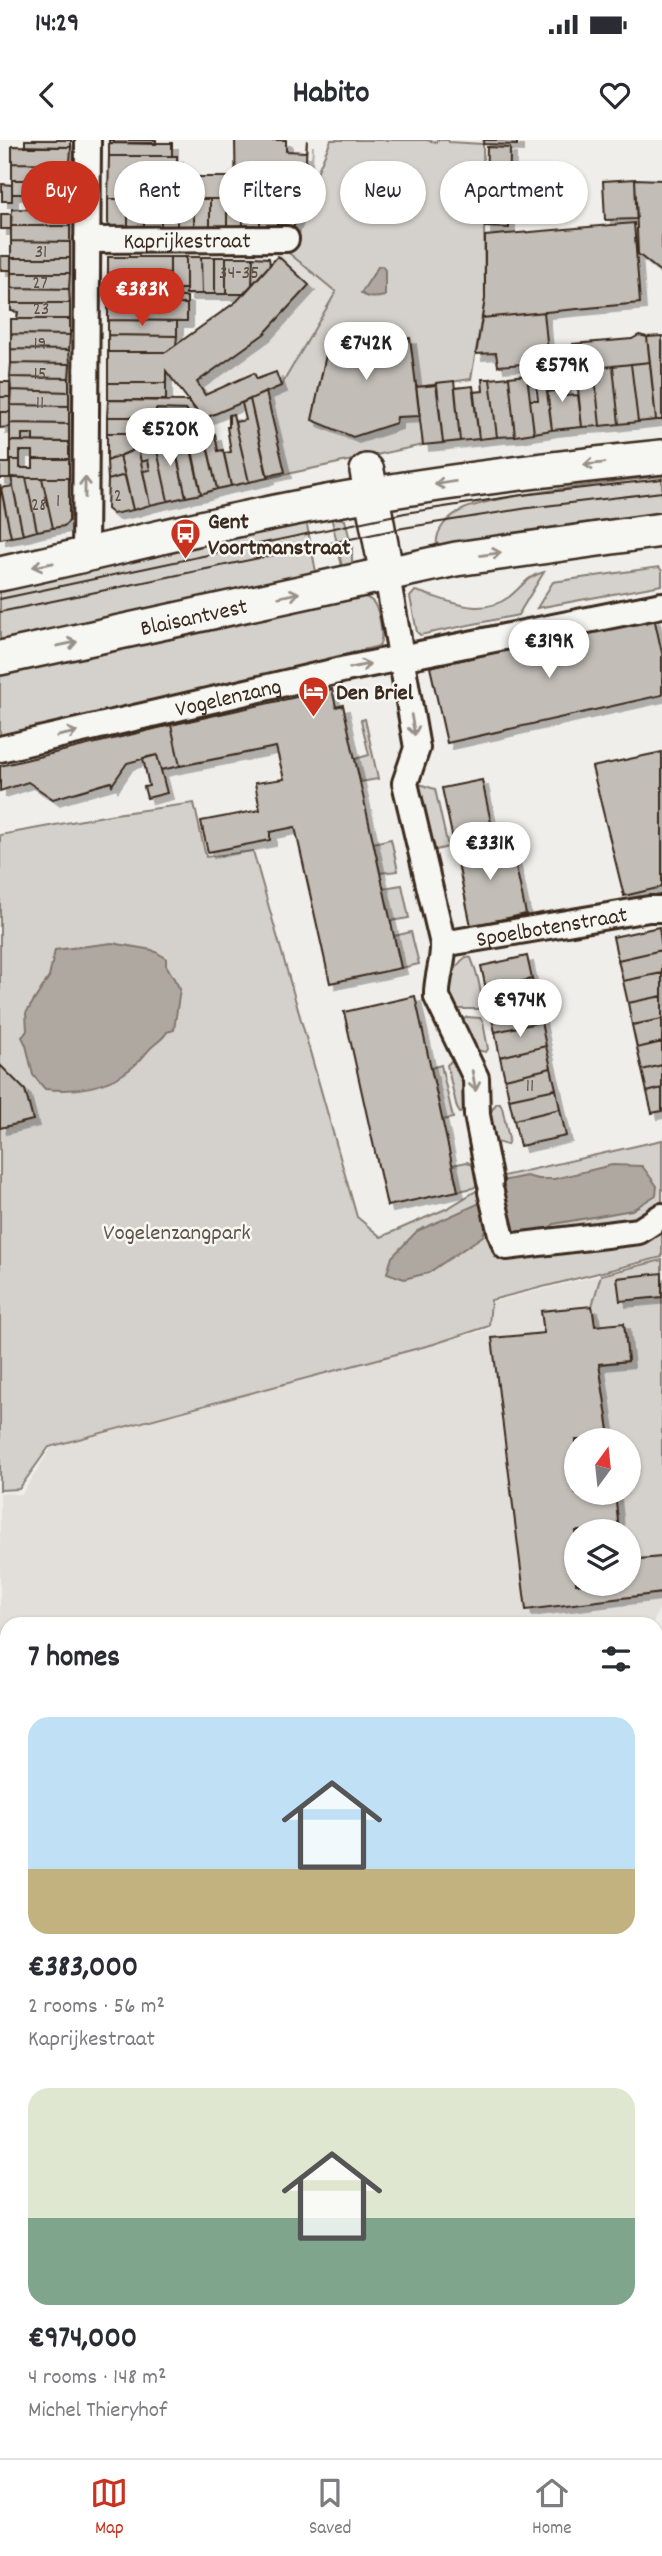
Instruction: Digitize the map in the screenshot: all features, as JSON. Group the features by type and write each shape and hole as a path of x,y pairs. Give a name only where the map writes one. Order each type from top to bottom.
{"main road":[{"path":"0,574 275,513 369,482 512,473 662,457"},
{"path":"369,482 387,575"},
{"name":"Blaisantvest","path":"0,658 456,559 662,530"}],"street":[{"path":"85,556 88,140"},
{"name":"Kaprijkestraat","path":"87,240 286,239"},
{"path":"387,575 417,748 405,783 443,944 436,986 437,997 475,1078 477,1115 490,1187 506,1247 639,1231 662,1216"},
{"name":"Vogelenzang","path":"0,749 402,657 662,605"},
{"name":"Spoelbotenstraat","path":"443,944 662,909"}],"shaded area":[{"path":"284,249 336,292 281,386 203,419 175,382 108,383 108,352 166,352 237,301"},
{"path":"382,266 385,270 385,296 372,298 361,293 378,267"},
{"path":"112,943 152,950 166,958 166,965 180,989 174,1030 167,1032 138,1062 115,1079 75,1089 45,1089 33,1075 22,1037 27,1031 26,1013 49,977 55,950"},
{"path":"612,1165 642,1166 657,1186 656,1195 632,1210 554,1224 541,1233 531,1235 515,1232 507,1208 486,1225 483,1236 428,1273 404,1279 387,1273 392,1257 417,1231 482,1202 507,1206 502,1181 526,1176 554,1179"},
{"path":"601,1275 592,1306 624,1323 628,1361 619,1428 564,1428 564,1505 616,1505 618,1519 564,1519 564,1596 641,1596 641,1559 662,1557 662,1602 656,1617 0,1617 0,1493 22,1494 51,1448 490,1329 492,1302"}],"green space":[{"path":"331,140 448,140 483,144 483,161 440,161 440,224 484,224 485,299 471,379 417,387 423,445 268,478 250,399 281,386 336,292 284,249 295,224 326,224 326,161 322,161"},
{"path":"662,476 662,520 438,551 437,537 447,520 472,506 528,494"},
{"path":"331,516 345,520 352,548 352,565 343,571"},
{"path":"306,520 317,577 0,645 0,589"},
{"path":"659,567 662,571 662,585 537,608 553,582"},
{"path":"544,572 518,615 420,635 417,632 410,597 415,591 462,605 486,606 509,597 529,579"},
{"path":"361,596 371,600 377,610 381,630 379,646 0,739 0,673"},
{"path":"365,719 378,779 360,782 355,759 369,755 361,720"},
{"path":"416,783 435,789 448,847 428,852"},
{"name":"Vogelenzangpark","path":"194,803 206,857 253,851 357,1217 381,1237 448,1208 499,1177 662,1140 662,1257 491,1300 489,1326 434,1344 49,1447 19,1489 0,1490 0,835"},
{"path":"391,839 398,871 380,873 373,843"},
{"path":"402,885 409,918 390,921 383,888"},
{"path":"411,932 419,964 401,968 394,936"},
{"path":"466,957 471,958 478,981 482,1004 478,1009 459,1009 450,1002 454,971"},
{"path":"467,1017 480,1018 483,1022 488,1049 486,1052 476,1049 469,1041 461,1021"},
{"path":"451,1061 457,1061 463,1067 466,1112 460,1113 457,1108 447,1065"},
{"path":"441,1065 453,1118 442,1120 431,1068"},
{"path":"497,1103 502,1107 509,1139 507,1145 493,1141 490,1131 490,1116"},
{"path":"467,1162 477,1166 480,1183 473,1188 458,1191 452,1165"},
{"path":"662,1260 662,1557 641,1559 641,1519 618,1519 616,1505 641,1505 641,1428 609,1428 599,1364 628,1361 624,1324 595,1326 592,1306 601,1275"}],"building":[{"path":"25,140 71,140 71,147 25,147"},
{"path":"109,140 156,140 156,144 109,143"},
{"path":"235,140 286,140 286,151 306,152 307,140 306,161 235,161"},
{"path":"484,140 517,140 517,145 483,144"},
{"path":"109,143 172,143 172,156 109,156"},
{"path":"12,146 71,147 70,161 12,163"},
{"path":"487,147 510,148 510,161 487,161"},
{"path":"109,156 177,156 177,161 114,161 114,199 108,199"},
{"path":"12,163 21,163 21,180 12,180"},
{"path":"205,177 219,177 219,199 205,199"},
{"path":"635,179 637,219 605,220 603,181"},
{"path":"635,179 662,180 662,273 638,254"},
{"path":"12,180 21,180 21,194 12,194"},
{"path":"2,184 12,185 12,201 2,201"},
{"path":"108,199 114,199 114,224 128,224 128,227 108,227"},
{"path":"205,199 210,199 210,227 194,228 194,224 205,224"},
{"path":"210,199 219,199 219,224 227,224 227,228 210,227"},
{"path":"12,209 21,209 21,224 70,224 70,226 11,226"},
{"path":"1,214 11,214 11,229 1,229"},
{"path":"634,223 640,303 482,318 485,299 485,236"},
{"path":"128,224 144,224 144,228 128,227"},
{"path":"144,224 161,224 161,228 144,228"},
{"path":"161,224 177,224 177,228 161,228"},
{"path":"177,224 194,224 194,228 177,228"},
{"path":"227,224 243,224 243,228 227,228"},
{"path":"243,224 260,224 260,228 243,228"},
{"path":"260,224 277,224 277,228 260,228"},
{"path":"277,224 295,224 293,228 277,228"},
{"path":"485,224 509,224 509,228 485,227"},
{"path":"11,226 70,226 70,242 11,241"},
{"path":"11,241 70,242 70,258 11,258"},
{"path":"1,256 11,256 11,270 1,270"},
{"path":"278,256 309,285 264,334 197,382 205,395 254,373 257,379 276,372 281,386 203,419 166,371 166,383 108,383 108,352 166,352 237,301"},
{"path":"108,257 170,257 170,274 108,273"},
{"path":"170,257 186,257 186,289 170,289"},
{"path":"186,257 201,257 202,294 186,294"},
{"path":"201,257 215,257 215,294 202,294"},
{"path":"215,257 226,257 226,294 215,294"},
{"path":"226,257 253,257 252,285 244,294 226,294"},
{"path":"253,257 269,258 270,265 252,285"},
{"path":"11,258 70,258 70,273 11,273"},
{"path":"11,273 70,273 69,289 11,288"},
{"path":"108,273 170,274 170,289 108,289"},
{"path":"11,288 69,289 70,303 11,303"},
{"path":"108,289 170,289 170,304 108,304"},
{"path":"170,289 179,289 179,297 187,297 187,304 170,304"},
{"path":"11,303 70,303 70,319 17,319 18,312 11,311"},
{"path":"108,304 187,304 187,321 108,320"},
{"path":"544,312 549,362 498,366 496,353 476,354 482,318"},
{"path":"11,319 70,319 70,335 11,334"},
{"path":"108,320 177,321 177,336 108,335"},
{"path":"359,327 373,333 375,328 400,339 410,338 420,416 397,417 396,423 353,437 312,420 330,336"},
{"path":"11,334 70,335 69,350 11,349"},
{"path":"108,335 177,336 176,345 166,352 108,352"},
{"path":"639,335 647,337 650,362 576,370 573,344 632,339"},
{"path":"662,336 662,420 656,420 647,337"},
{"path":"11,349 69,350 70,364 11,363"},
{"path":"650,362 656,420 638,422 631,364"},
{"path":"11,363 70,364 69,378 10,377"},
{"path":"631,364 638,422 619,424 613,366"},
{"path":"613,366 619,424 600,426 594,368"},
{"path":"594,368 600,426 582,427 576,370"},
{"path":"564,371 566,396 578,395 582,427 552,430 547,392 555,391 554,384 547,385 545,373"},
{"path":"545,373 552,430 534,433 530,400 538,400 536,383 528,384 527,375"},
{"path":"527,375 534,433 515,436 509,377"},
{"path":"10,377 69,378 69,392 11,390"},
{"path":"509,377 515,436 497,437 490,379"},
{"path":"482,379 490,379 497,437 479,439 473,392 483,391"},
{"path":"454,381 460,441 443,443 436,383"},
{"path":"0,382 10,382 10,397 0,397"},
{"path":"108,383 166,383 166,400 108,400"},
{"path":"437,385 443,443 423,445 416,387"},
{"path":"473,386 479,439 460,441 455,388"},
{"path":"11,390 69,392 69,406 10,405"},
{"path":"266,392 285,472 267,476 250,399"},
{"path":"0,397 10,397 10,412 0,412"},
{"path":"250,399 268,478 249,482 235,422 246,420 242,403"},
{"path":"108,400 188,401 203,419 196,423 193,417 188,417 187,410 156,409 156,417 107,417"},
{"path":"10,405 69,406 69,424 10,423"},
{"path":"0,412 10,412 10,427 0,428"},
{"path":"233,414 249,482 231,486 224,453 231,452 227,427 229,415"},
{"path":"107,417 173,417 172,425 182,424 183,428 160,439 160,433 107,433"},
{"path":"10,423 69,424 69,442 33,442 33,434 22,434 22,441 10,441"},
{"path":"186,427 201,494 186,497 174,445 183,442 181,429"},
{"path":"203,429 217,489 201,494 189,435"},
{"path":"107,433 160,433 160,439 107,461"},
{"path":"172,433 186,497 168,501 155,441"},
{"path":"215,434 218,451 223,450 231,486 217,489 205,436"},
{"path":"10,441 69,442 69,459 33,459 33,451 20,451 20,460 10,460"},
{"path":"155,441 168,501 150,505 143,471 150,470 148,460 141,462 138,448"},
{"path":"138,448 150,505 133,510 120,456"},
{"path":"120,456 125,475 108,480 107,461"},
{"path":"33,459 69,459 69,478 10,478 10,460 20,460 20,468 33,468"},
{"path":"0,463 10,463 10,478 0,478"},
{"path":"125,475 133,510 113,514 107,509 108,480"},
{"path":"11,477 26,478 37,531 23,535"},
{"path":"26,478 42,478 53,528 37,531"},
{"path":"42,478 69,478 69,521 64,526 53,528"},
{"path":"0,485 11,537 0,539"},
{"path":"13,486 23,535 11,537 1,488"},
{"path":"654,617 662,653 662,695 447,743 430,667"},
{"path":"332,689 336,707 343,705 401,968 330,983 295,827 270,832 270,840 208,852 203,831 201,821 260,810 255,783 284,779 276,747 180,766 171,725"},
{"path":"171,725 180,766 161,770 157,755 127,763 112,785 111,782 53,799 28,782 0,791 0,766"},
{"path":"662,752 662,887 624,896 592,767"},
{"path":"157,755 167,793 147,798 144,787 149,786 143,758"},
{"path":"482,780 495,841 455,849 442,788"},
{"path":"510,838 526,914 471,926 455,849"},
{"path":"659,927 662,950 618,960 613,937"},
{"path":"662,950 662,973 623,981 618,960"},
{"path":"527,956 532,979 486,989 481,966"},
{"path":"662,973 662,996 628,1003 623,981"},
{"path":"532,979 537,1001 490,1011 486,989"},
{"path":"415,996 458,1191 387,1206 344,1012"},
{"path":"662,996 662,1019 632,1025 628,1003"},
{"path":"537,1001 541,1022 495,1032 490,1011"},
{"path":"662,1019 662,1042 637,1048 632,1025"},
{"path":"541,1022 546,1046 500,1057 495,1032"},
{"path":"662,1042 662,1065 642,1070 637,1048"},
{"path":"546,1046 551,1068 505,1079 500,1057"},
{"path":"0,1065 25,1090 33,1120 0,1128"},
{"path":"662,1065 662,1088 647,1092 642,1070"},
{"path":"551,1068 556,1089 509,1099 505,1079"},
{"path":"662,1088 662,1111 652,1113 647,1092"},
{"path":"556,1089 560,1109 514,1120 509,1099"},
{"path":"560,1109 566,1136 520,1146 514,1120"},
{"path":"662,1273 662,1297 620,1301 617,1278"},
{"path":"592,1306 595,1326 624,1323 628,1361 599,1364 609,1428 564,1428 564,1505 616,1505 618,1519 564,1519 564,1596 638,1596 526,1610 492,1338 544,1333 541,1311"},
{"path":"662,1557 662,1593 641,1596 641,1559"}],"tram line":[{"path":"0,599 405,513 522,495 662,479"},
{"path":"0,612 403,528 528,508 662,492"}],"place":[{"name":"Gent Voortmanstraat","path":"185,560"},
{"name":"Den Briel","path":"313,718"}]}
